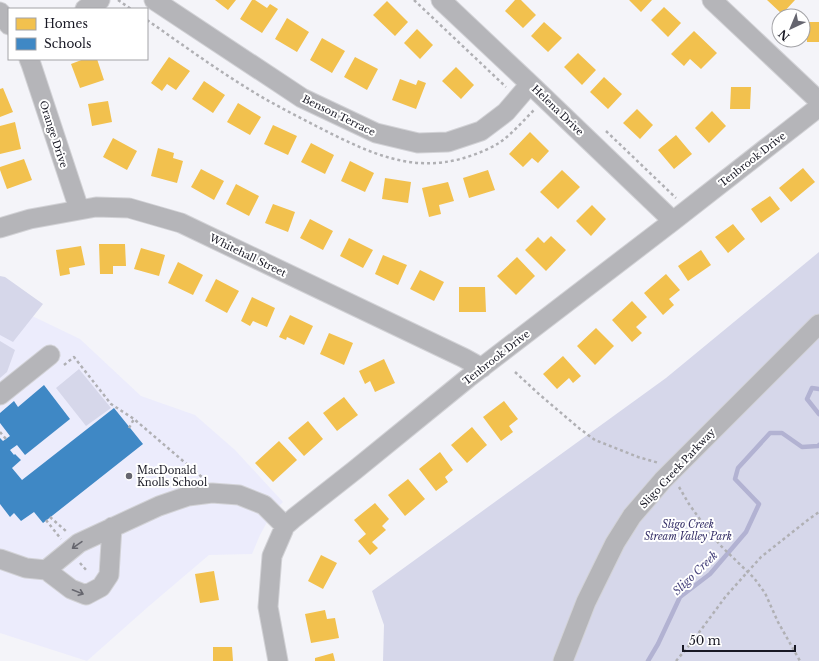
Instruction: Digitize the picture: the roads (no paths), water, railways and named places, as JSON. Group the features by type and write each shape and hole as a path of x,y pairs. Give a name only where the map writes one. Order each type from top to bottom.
{"street":[{"path":"87,8 100,0"},
{"name":"Benson Terrace","path":"154,0 302,98 376,133 418,143 448,142 481,131 506,112 509,92 525,79"},
{"name":"Helena Drive","path":"441,0 673,221"},
{"path":"712,0 819,101"},
{"path":"0,12 8,24"},
{"name":"Orange Drive","path":"30,60 79,210"},
{"name":"Tenbrook Drive","path":"278,661 268,606 269,582 272,556 286,526 468,378 819,107"},
{"name":"Whitehall Street","path":"0,228 30,219 96,207 129,208 181,223 482,368"},
{"name":"Sligo Creek Parkway","path":"564,661 586,602 615,543 632,516 663,480 819,324"},
{"path":"0,395 56,361"},
{"path":"46,570 79,543 159,506 188,496 212,493 239,495 264,505 286,526"},
{"path":"0,559 26,568 46,570 71,589 86,595 101,587 109,575 112,527"}],"waterway":[{"name":"Sligo Creek","path":"819,389 812,388 807,399 819,414"},
{"name":"Sligo Creek","path":"648,661 658,644 680,597 710,574 746,532 759,504 735,479 738,468 770,433 782,433 802,447 819,445"}],"place":[{"name":"MacDonald Knolls School","path":"129,476"}],"park label":[{"name":"Sligo Creek Stream Valley Park","path":"688,530"}]}
